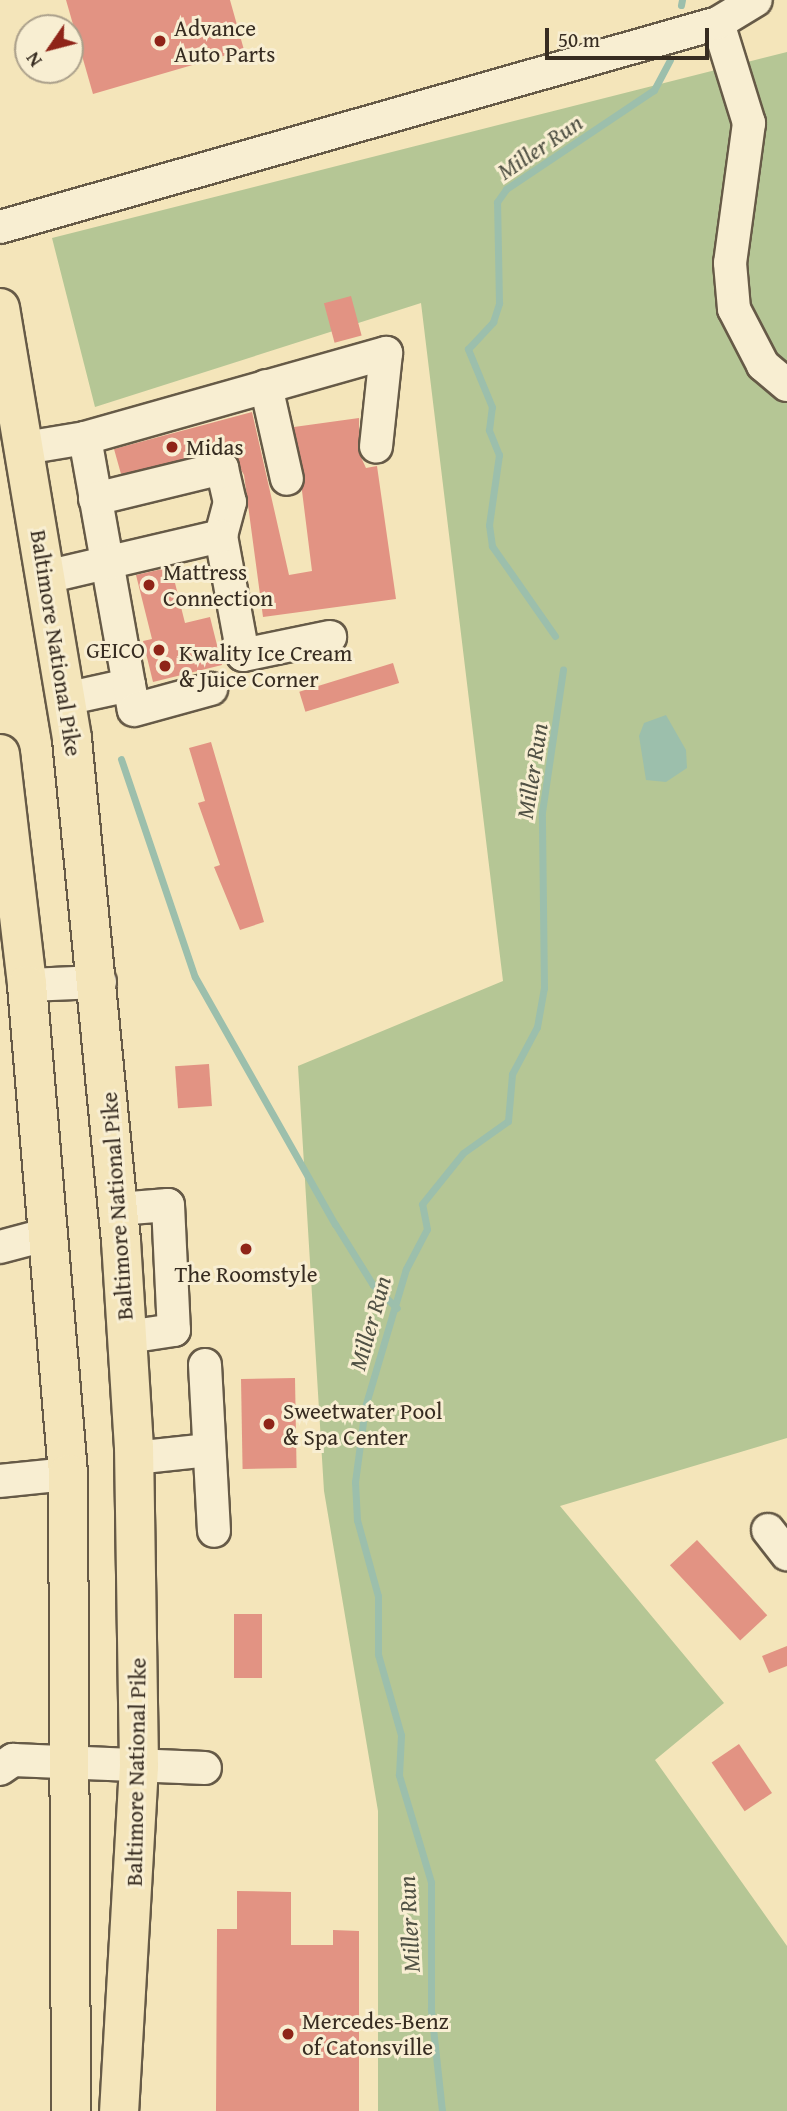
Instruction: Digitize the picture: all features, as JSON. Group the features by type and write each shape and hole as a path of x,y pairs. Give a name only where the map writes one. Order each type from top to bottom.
{"main road":[{"name":"Baltimore National Pike","path":"0,308 65,699 100,982 127,1338 134,1458 139,1766 119,2111"},
{"path":"0,754 27,985 68,1474 73,1763 71,2111"}],"street":[{"path":"0,228 718,23 756,0"},
{"path":"718,23 749,123 748,167 730,263 734,309 763,365 787,385"},
{"path":"25,448 85,438 386,353 376,446"},
{"path":"266,386 287,479"},
{"path":"85,438 134,710 211,689"},
{"path":"95,499 222,468 230,502 221,536 243,654 330,637"},
{"path":"46,577 221,536"},
{"path":"65,699 129,685"},
{"path":"27,985 100,982"},
{"path":"0,1247 49,1234"},
{"path":"205,1365 214,1531"},
{"path":"134,1458 209,1450"},
{"path":"0,1481 68,1474"},
{"path":"768,1530 787,1554"},
{"path":"0,1769 13,1760 205,1768"}],"shaded area":[{"path":"787,52 787,1438 560,1506 724,1703 655,1760 787,1946 787,2111 378,2111 378,1811 324,1491 298,1066 503,981 421,303 95,407 52,238"},
{"path":"666,715 686,750 687,768 666,782 646,780 639,736 644,723"}],"building":[{"name":"Advance Auto Parts","path":"66,0 230,0 244,50 93,94 84,63 84,14 70,14"},
{"path":"351,296 362,336 335,343 324,303"},
{"path":"252,412 289,575 312,571 294,427 359,418 359,453 366,468 377,466 396,599 263,617 244,475 230,450 121,474 114,449"},
{"path":"171,567 185,623 210,617 222,665 153,682 143,641 152,639 136,575"},
{"path":"393,663 399,683 305,712 299,692"},
{"path":"211,742 264,922 240,930 214,867 220,865 198,803 205,801 189,748"},
{"path":"209,1064 212,1106 178,1108 175,1066"},
{"name":"Sweetwater Pool & Spa Center","path":"295,1378 297,1468 243,1469 241,1379"},
{"path":"697,1540 767,1615 740,1641 670,1565"},
{"path":"234,1614 262,1614 262,1678 234,1678"},
{"path":"787,1646 787,1666 769,1673 762,1656"},
{"path":"739,1744 772,1793 745,1811 712,1762"},
{"name":"Mercedes-Benz of Catonsville","path":"237,1891 291,1892 291,1945 333,1945 333,1930 359,1931 359,2111 216,2111 217,1929 237,1929"}],"waterway":[{"name":"Miller Run","path":"681,5 682,0"},
{"name":"Miller Run","path":"555,636 492,546 489,525 499,455 489,430 492,407 468,349 493,322 499,303 497,202 506,189 654,90 670,60"},
{"name":"Miller Run","path":"442,2111 431,2009 431,1882 399,1775 401,1735 378,1654 378,1596 357,1520 355,1482 365,1407 406,1269 427,1229 422,1204 463,1153 508,1121 512,1074 537,1027 544,988 542,812 563,670"},
{"path":"121,759 195,977 335,1224 373,1285 397,1308"}],"place":[{"name":"Advance Auto Parts","path":"160,41"},
{"name":"Midas","path":"172,447"},
{"name":"Mattress Connection","path":"149,585"},
{"name":"GEICO","path":"159,650"},
{"name":"Kwality Ice Cream & Juice Corner","path":"165,666"},
{"name":"The Roomstyle","path":"246,1249"},
{"name":"Sweetwater Pool & Spa Center","path":"269,1424"},
{"name":"Mercedes-Benz of Catonsville","path":"288,2034"}]}
